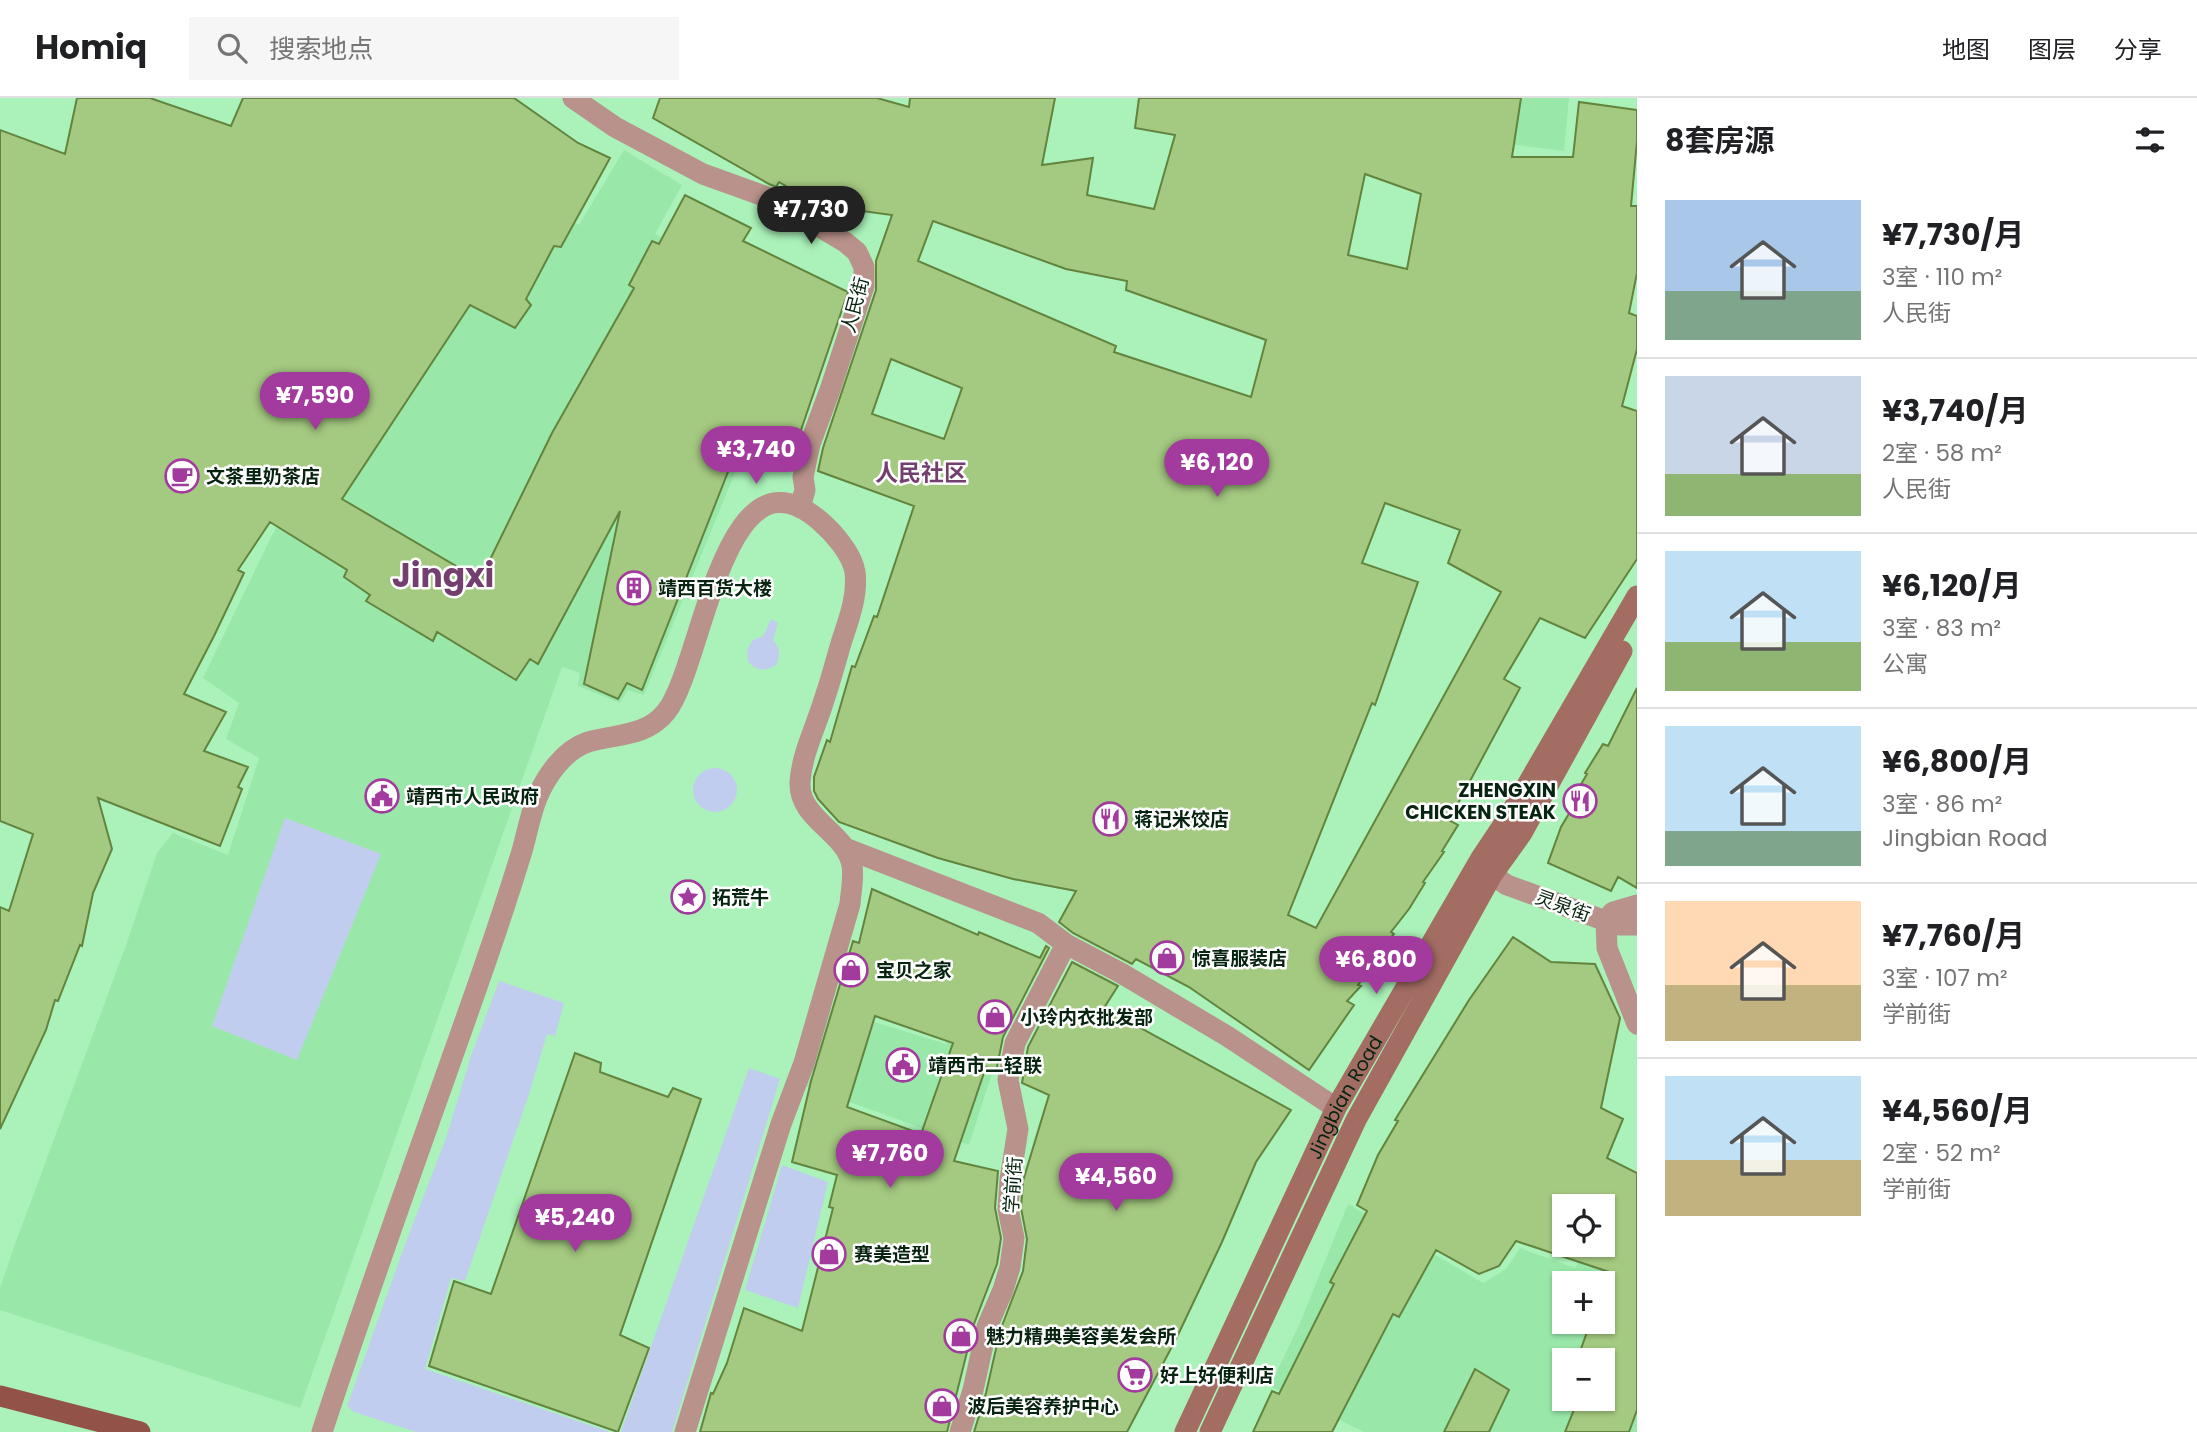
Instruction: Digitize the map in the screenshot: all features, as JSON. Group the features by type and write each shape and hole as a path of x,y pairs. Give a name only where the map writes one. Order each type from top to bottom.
{"main road":[{"name":"Jingbian Road","path":"1185,1432 1336,1108 1637,596"},
{"name":"Jingbian Road","path":"1210,1432 1356,1120 1492,875 1522,833 1637,623"},
{"path":"0,1396 140,1432"}],"street":[{"name":"人民街","path":"573,98 615,127 703,173 767,197 845,242 857,252 864,267 864,286 810,444 803,477 805,490 800,508"},
{"path":"322,1432 431,1112 466,1018 537,799 549,775 561,760 583,744 635,733 662,717 677,698 713,587 730,545 741,527 755,512 770,502 787,502 820,522 847,553 855,570 855,595 809,742 800,784 802,798 845,848 852,862 853,881 847,915 804,1063 781,1124 685,1432"},
{"path":"845,848 1038,923 1066,944 1121,973 1227,1036 1336,1108"},
{"name":"灵泉街","path":"1492,875 1507,885 1606,921 1619,925 1637,925"},
{"path":"1637,905 1613,912 1606,921 1607,948 1637,1024"},
{"name":"学前街","path":"960,1432 973,1390 987,1327 1010,1267 1014,1238 1008,1209 1018,1129 1008,1080 1015,1043 1066,944"}],"shaded area":[{"path":"1473,98 1569,98 1564,151 1467,139"},
{"name":"靖西市人民政府","path":"624,150 682,185 655,234 727,276 647,411 743,453 644,695 628,690 620,703 578,686 580,673 562,667 300,1408 0,1310 0,1288 15,1244 124,951 157,853 173,833 228,855 259,758 226,739 239,703 203,678 273,533 507,186 579,225"},
{"path":"771,619 778,623 773,640 779,658 776,665 761,669 748,661 747,650 753,640 763,636"},
{"path":"715,768 730,775 737,790 730,805 715,812 700,805 693,790 700,775"},
{"path":"285,818 381,854 297,1060 212,1026"},
{"path":"499,981 564,1003 555,1036 547,1034 465,1281 451,1278 425,1369 610,1432 416,1432 354,1412 347,1406 446,1138 471,1056"},
{"name":"靖西市二轻联","path":"829,1008 946,1044 954,1022 1003,1039 969,1145 805,1086"},
{"path":"749,1068 780,1079 672,1432 621,1432"},
{"path":"782,1165 828,1182 798,1308 745,1290"},
{"path":"1348,1204 1483,1283 1506,1269 1520,1248 1575,1268 1581,1257 1615,1257 1615,1252 1637,1258 1637,1432 1364,1432 1270,1386 1300,1323"}],"building":[{"path":"77,98 150,98 231,126 243,98 514,98 578,143 610,158 561,247 554,246 526,299 531,305 515,328 470,305 342,499 480,580 552,433 634,288 629,285 652,241 659,244 685,195 751,228 743,241 848,292 798,439 793,462 776,456 774,459 739,444 642,690 627,683 618,699 584,684 620,511 538,664 530,659 516,680 437,632 433,641 366,601 370,595 344,577 347,570 270,522 238,570 244,573 184,694 226,712 204,751 248,767 238,787 242,789 220,846 98,798 112,849 93,893 82,946 80,945 58,1001 55,1000 46,1030 0,1129 0,907 9,911 33,834 0,821 0,130 65,154"},
{"path":"660,98 877,98 909,107 910,98 1055,98 1042,165 1093,158 1087,195 1154,209 1175,135 1135,128 1139,98 1521,98 1512,157 1573,157 1579,102 1637,110 1631,206 1637,206 1637,273 1629,313 1637,316 1637,349 1622,406 1637,411 1637,559 1585,638 1540,618 1504,679 1520,688 1449,820 1458,825 1409,909 1391,932 1394,934 1384,946 1387,948 1358,985 1361,986 1347,1001 1354,1005 1309,1070 1189,987 1136,959 1132,964 1073,933 1059,922 1076,891 1013,879 938,858 839,822 818,799 814,791 814,777 827,740 830,742 852,666 855,667 874,616 877,617 914,506 818,471 823,448 876,290 876,261 892,215 818,205 779,182 776,187 769,184 653,118","holes":["1365,174 1421,194 1407,269 1348,255","933,221 1066,269 1127,281 1126,290 1266,340 1251,397 1114,352 1116,346 918,261","891,359 962,388 944,439 872,414","1385,503 1460,530 1448,563 1501,592 1316,928 1288,915 1372,703 1375,705 1418,582 1362,563"]},
{"path":"1637,688 1637,888 1618,877 1611,891 1548,863 1561,827 1573,807 1569,805 1587,774 1585,773 1603,744 1608,746"},
{"path":"872,889 978,935 979,932 1040,958 1046,946 1049,948 1003,1037 996,1072 986,1067 954,1161 998,1171 995,1208 1001,1238 997,1264 974,1324 947,1432 700,1432 711,1393 713,1394 727,1363 744,1308 802,1331 833,1208 829,1207 837,1175 792,1162 811,1081 853,941 859,943","holes":["875,1016 953,1043 921,1134 847,1107"]},
{"path":"1513,937 1551,962 1595,964 1620,1018 1601,1108 1623,1119 1607,1158 1637,1173 1637,1410 1629,1432 1565,1432 1573,1411 1615,1411 1615,1348 1581,1348 1586,1334 1615,1334 1615,1271 1606,1271 1564,1257 1615,1257 1615,1194 1552,1194 1552,1253 1516,1241 1499,1266 1479,1274 1436,1250 1399,1317 1393,1314 1332,1432 1253,1432 1272,1391 1279,1394 1334,1284 1330,1282 1367,1211 1357,1205 1378,1155 1398,1121 1395,1120 1469,1000"},
{"path":"1072,962 1118,986 1104,1008 1291,1110 1256,1162 1177,1337 1127,1432 974,1432 1000,1331 1023,1271 1027,1239 1021,1208 1023,1181 1049,1095 1022,1083 1028,1047"},
{"path":"575,1053 601,1063 600,1072 668,1097 673,1088 701,1099 620,1335 649,1348 618,1432 429,1366 454,1281 491,1294"},
{"path":"1475,1369 1509,1390 1489,1432 1444,1432"}],"place":[{"name":"文茶里奶茶店","path":"182,476"},
{"name":"靖西百货大楼","path":"634,588"},
{"name":"靖西市人民政府","path":"382,796"},
{"name":"ZHENGXIN CHICKEN STEAK","path":"1580,801"},
{"name":"蒋记米饺店","path":"1110,819"},
{"name":"拓荒牛","path":"688,897"},
{"name":"惊喜服装店","path":"1167,958"},
{"name":"宝贝之家","path":"851,970"},
{"name":"小玲内衣批发部","path":"995,1017"},
{"name":"靖西市二轻联","path":"903,1065"},
{"name":"赛美造型","path":"829,1254"},
{"name":"魅力精典美容美发会所","path":"961,1336"},
{"name":"好上好便利店","path":"1135,1375"},
{"name":"波后美容养护中心","path":"942,1406"}],"district":[{"name":"人民社区","path":"921,473"},
{"name":"Jingxi","path":"443,575"}]}
